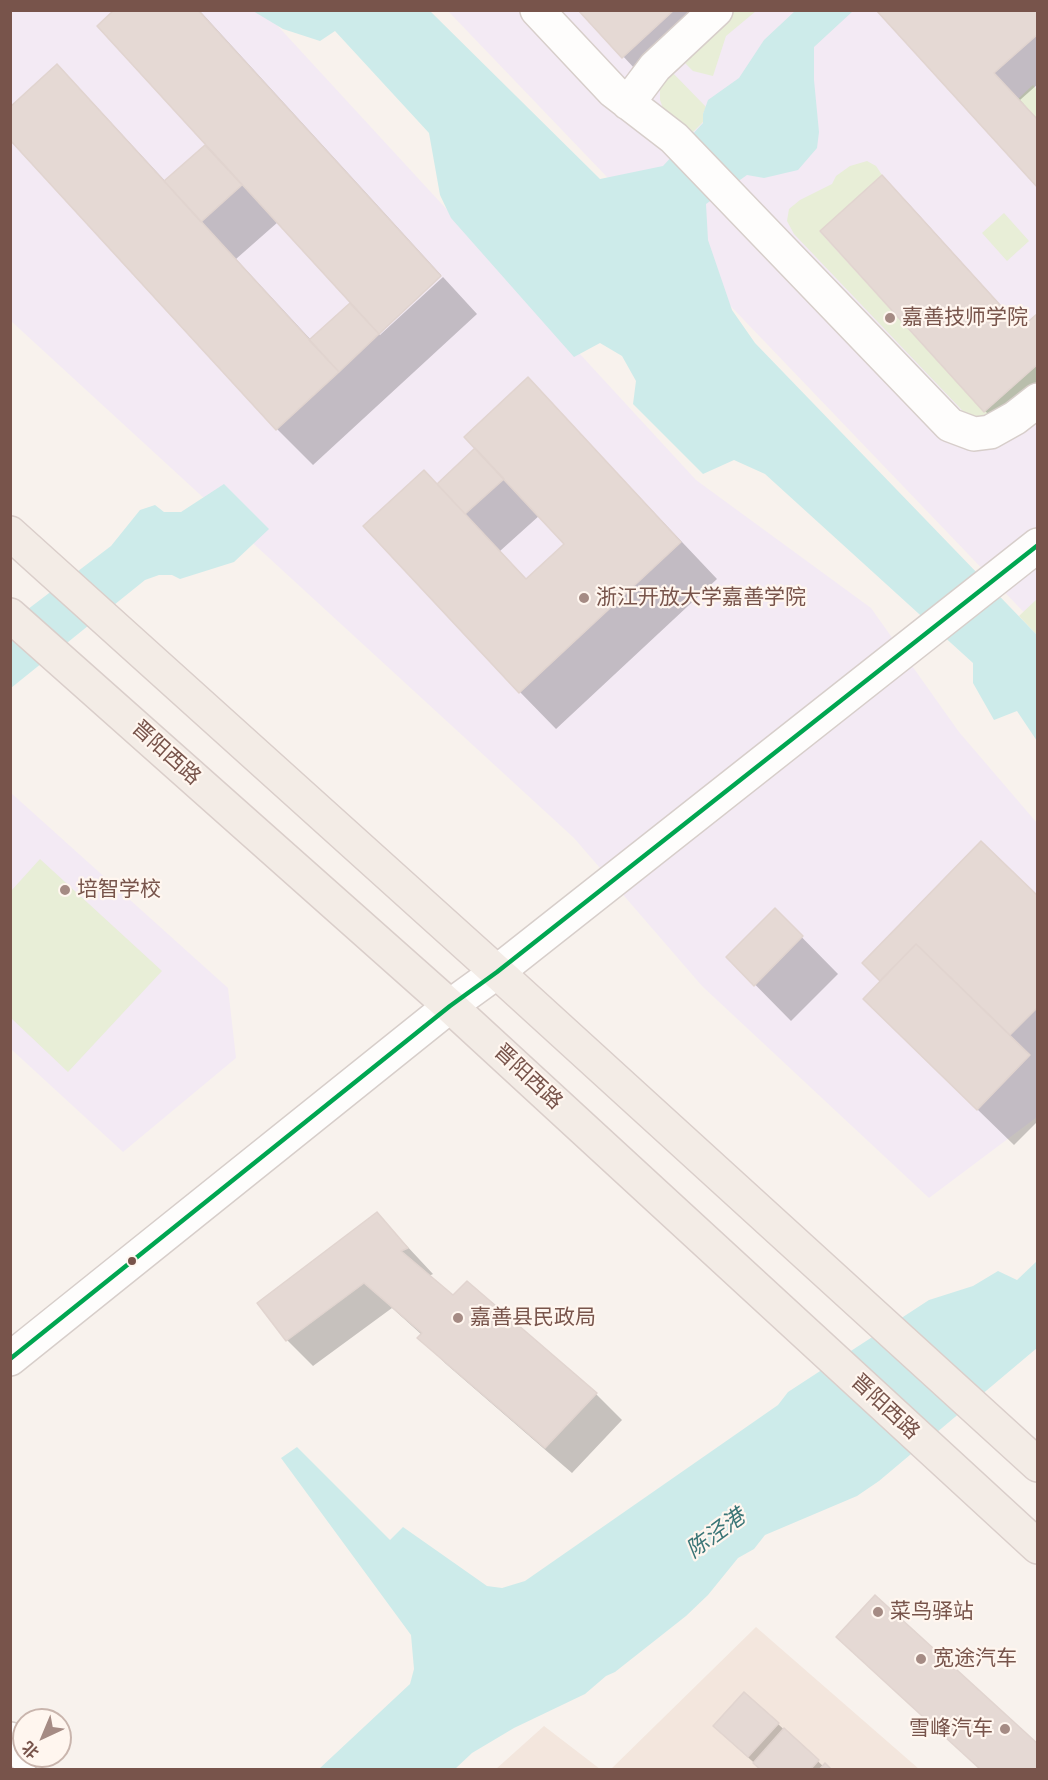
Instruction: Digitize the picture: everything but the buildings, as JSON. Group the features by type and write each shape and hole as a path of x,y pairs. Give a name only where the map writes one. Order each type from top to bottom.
{"main road":[{"path":"10,533 497,972 1038,1465"},
{"name":"晋阳西路","path":"10,615 450,1006 1038,1547"}],"street":[{"path":"537,10 613,92 674,138 950,425 974,434 990,432 1015,418 1038,400"},
{"path":"628,104 655,67 716,10"},
{"path":"10,1359 450,1006 497,972 1038,545"}],"shaded area":[{"name":"浙江开放大学嘉善学院","path":"10,11 264,11 696,480 871,608 959,732 1037,823 1037,1117 929,1198 702,986 574,838 11,321"},
{"name":"嘉善技师学院","path":"448,11 1037,11 1037,626"},
{"name":"培智学校","path":"10,792 228,988 236,1058 123,1152 11,1049"},
{"path":"756,1627 919,1769 610,1770"},
{"path":"544,1726 600,1769 496,1769"}],"green space":[{"path":"732,11 756,11 726,36 713,76 693,71 679,57"},
{"path":"669,69 706,107 703,122 689,136 664,111 660,100 660,87"},
{"path":"1033,85 1037,90 1037,120 1018,99"},
{"path":"867,161 876,166 882,175 820,232 984,412 1037,364 1037,383 979,428 794,234 787,221 789,209 800,200 832,184 836,176 850,166"},
{"path":"1004,213 1029,241 1007,261 982,233"},
{"path":"1037,599 1037,635 1019,616"},
{"path":"40,859 162,971 68,1072 11,1018 11,891"}],"water":[{"path":"253,11 430,11 600,179 663,166 703,123 703,114 708,100 739,78 764,40 795,11 853,11 814,47 814,80 819,132 817,148 798,170 764,178 747,175 706,204 708,240 732,310 755,343 1037,635 1037,741 1017,711 994,720 973,683 973,663 765,474 734,460 703,474 633,404 636,381 622,356 600,343 574,357 451,218 440,195 429,133 335,31 320,41 283,29"},
{"path":"224,484 269,529 234,562 180,579 172,575 159,575 145,580 11,688 11,622 111,546 140,510 155,505 164,512 181,512"},
{"name":"陈泾港","path":"1037,1261 1037,1348 879,1481 857,1496 765,1535 754,1549 738,1558 708,1595 686,1616 585,1694 514,1728 472,1753 455,1769 319,1769 410,1684 414,1669 411,1635 281,1458 297,1447 390,1540 403,1527 487,1586 502,1588 525,1581 778,1405 788,1392 929,1300 973,1286 998,1271 1017,1280"}],"transit line":[{"path":"10,1359 450,1006 497,972 1038,545"}],"place":[{"name":"嘉善技师学院","path":"890,318"},
{"name":"浙江开放大学嘉善学院","path":"584,598"},
{"name":"培智学校","path":"65,890"},
{"name":"嘉善县民政局","path":"458,1318"},
{"name":"菜鸟驿站","path":"878,1612"},
{"name":"宽途汽车","path":"921,1659"},
{"name":"雪峰汽车","path":"1005,1729"}]}
